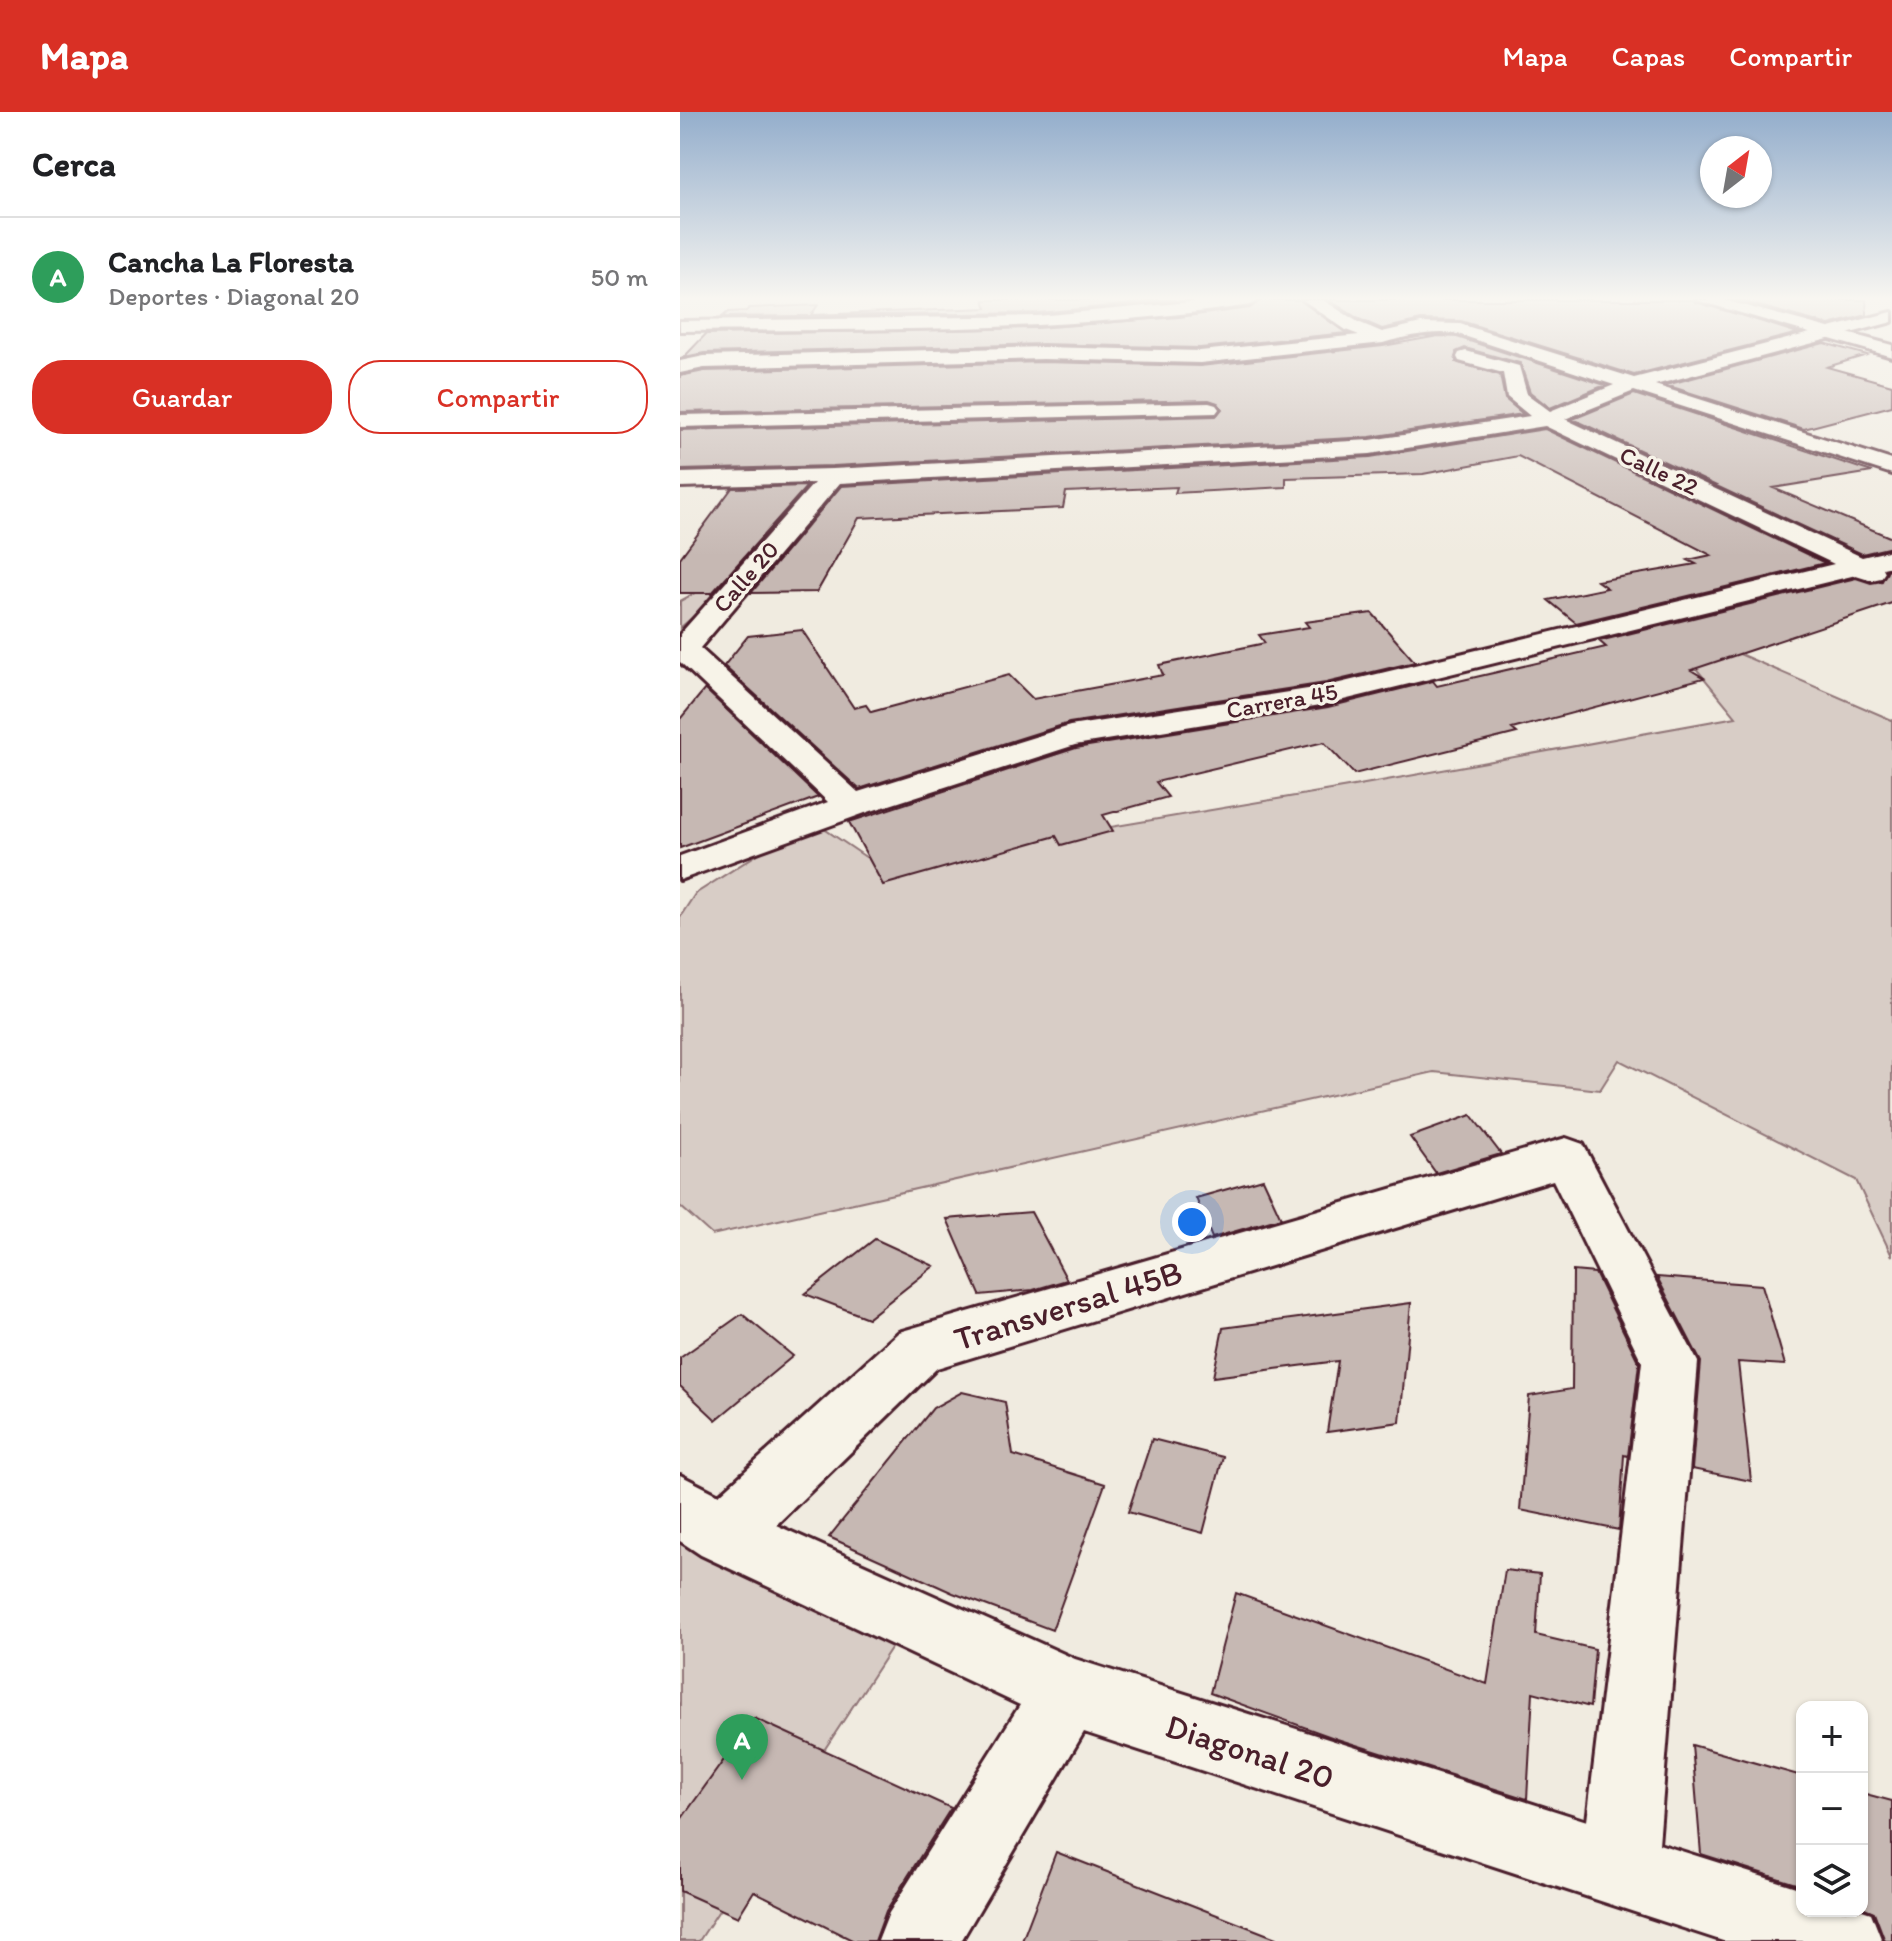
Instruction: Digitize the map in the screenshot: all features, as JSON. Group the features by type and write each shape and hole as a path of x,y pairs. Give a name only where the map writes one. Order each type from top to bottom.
{"street":[{"path":"1205,385 1211,457"},
{"name":"Calle 22","path":"1515,385 1517,397 1548,419 1892,581"},
{"path":"680,480 833,476 1370,447 1548,419 1630,385"},
{"path":"1632,385 1892,467"},
{"path":"680,421 1209,409"},
{"path":"693,444 743,420"},
{"name":"Calle 20","path":"833,476 683,649 852,805"},
{"name":"Carrera 45","path":"680,869 852,805 1070,736 1327,695 1892,558"},
{"name":"Transversal 45B","path":"702,1519 919,1349 1566,1157 1670,1362 1619,1869"},
{"name":"Diagonal 20","path":"702,1519 1068,1692 1843,1941"},
{"path":"917,1941 1068,1692"}],"shaded area":[{"path":"764,555 680,628 680,601"},
{"path":"1654,617 1892,720 1892,1256 1856,1180 1619,1060 1600,1090 1434,1072 712,1235 680,1206 680,917 695,894 811,820 879,866 1348,787 1736,717"},
{"path":"680,1490 910,1619 699,1941 680,1941"}],"building":[{"path":"680,385 1502,385 1505,399 1523,414 1370,437 833,466 680,470 680,430 1216,416 1222,409 1218,403 1209,400 680,412"},
{"path":"1528,385 1604,385 1550,408 1530,392"},
{"path":"1667,385 1892,385 1892,406 1804,429"},
{"path":"1634,394 1872,472 1773,488 1892,538 1892,547 1862,554 1573,419"},
{"path":"1545,429 1825,563 1576,623 1548,600 1607,588 1597,581 1696,564 1688,560 1711,555 1518,456 1423,474 1286,478 1286,487 1175,493 1177,487 1066,492 1063,508 859,518 817,592 751,593 841,486 1370,457"},
{"path":"807,486 712,593 680,593 680,558 732,488"},
{"path":"1892,569 1892,603 1691,670 1704,678 1512,729 1517,733 1354,774 1324,742 1156,782 1168,797 1103,815 1113,831 1061,845 1056,836 883,885 849,822 1076,748 1328,707 1433,681 1437,686 1606,647 1599,641 1856,578 1871,583 1882,581 1887,570"},
{"path":"1372,613 1415,662 1326,683 1069,723 859,789 724,666 748,636 802,630 854,708 866,705 871,712 1009,675 1033,699 1163,675 1159,665 1265,643 1259,635 1309,627 1305,622"},
{"path":"705,689 818,797 680,848 680,719"},
{"path":"1471,1115 1501,1154 1436,1173 1410,1137"},
{"path":"1263,1179 1281,1218 1212,1238 1196,1198"},
{"path":"1031,1212 1067,1280 1033,1290 980,1295 947,1219"},
{"path":"875,1239 934,1266 868,1318 805,1294"},
{"path":"1573,1271 1595,1273 1639,1363 1628,1456 1624,1455 1619,1530 1520,1510 1529,1396 1572,1389"},
{"path":"1657,1277 1762,1285 1785,1365 1738,1362 1751,1481 1692,1469 1701,1362"},
{"path":"1411,1303 1400,1422 1327,1432 1338,1361 1213,1377 1223,1328"},
{"path":"742,1314 793,1356 716,1420 680,1386 680,1358"},
{"path":"962,1392 1005,1402 1013,1455 1105,1484 1052,1630 953,1593 829,1537 933,1408"},
{"path":"1152,1439 1223,1457 1203,1533 1128,1512"},
{"path":"1505,1570 1540,1574 1536,1635 1595,1649 1590,1707 1533,1692 1527,1799 1337,1739 1210,1693 1236,1593 1487,1684"},
{"path":"754,1718 951,1808 886,1911 875,1941 854,1941 754,1891 738,1917 680,1891 680,1821"},
{"path":"1692,1745 1796,1774 1796,1884 1701,1854"},
{"path":"1868,1795 1892,1801 1892,1941 1885,1941 1874,1912 1868,1910"},
{"path":"1056,1852 1276,1938 1276,1941 1022,1941"}],"place":[{"name":"Cancha La Floresta","path":"742,1780"}]}
